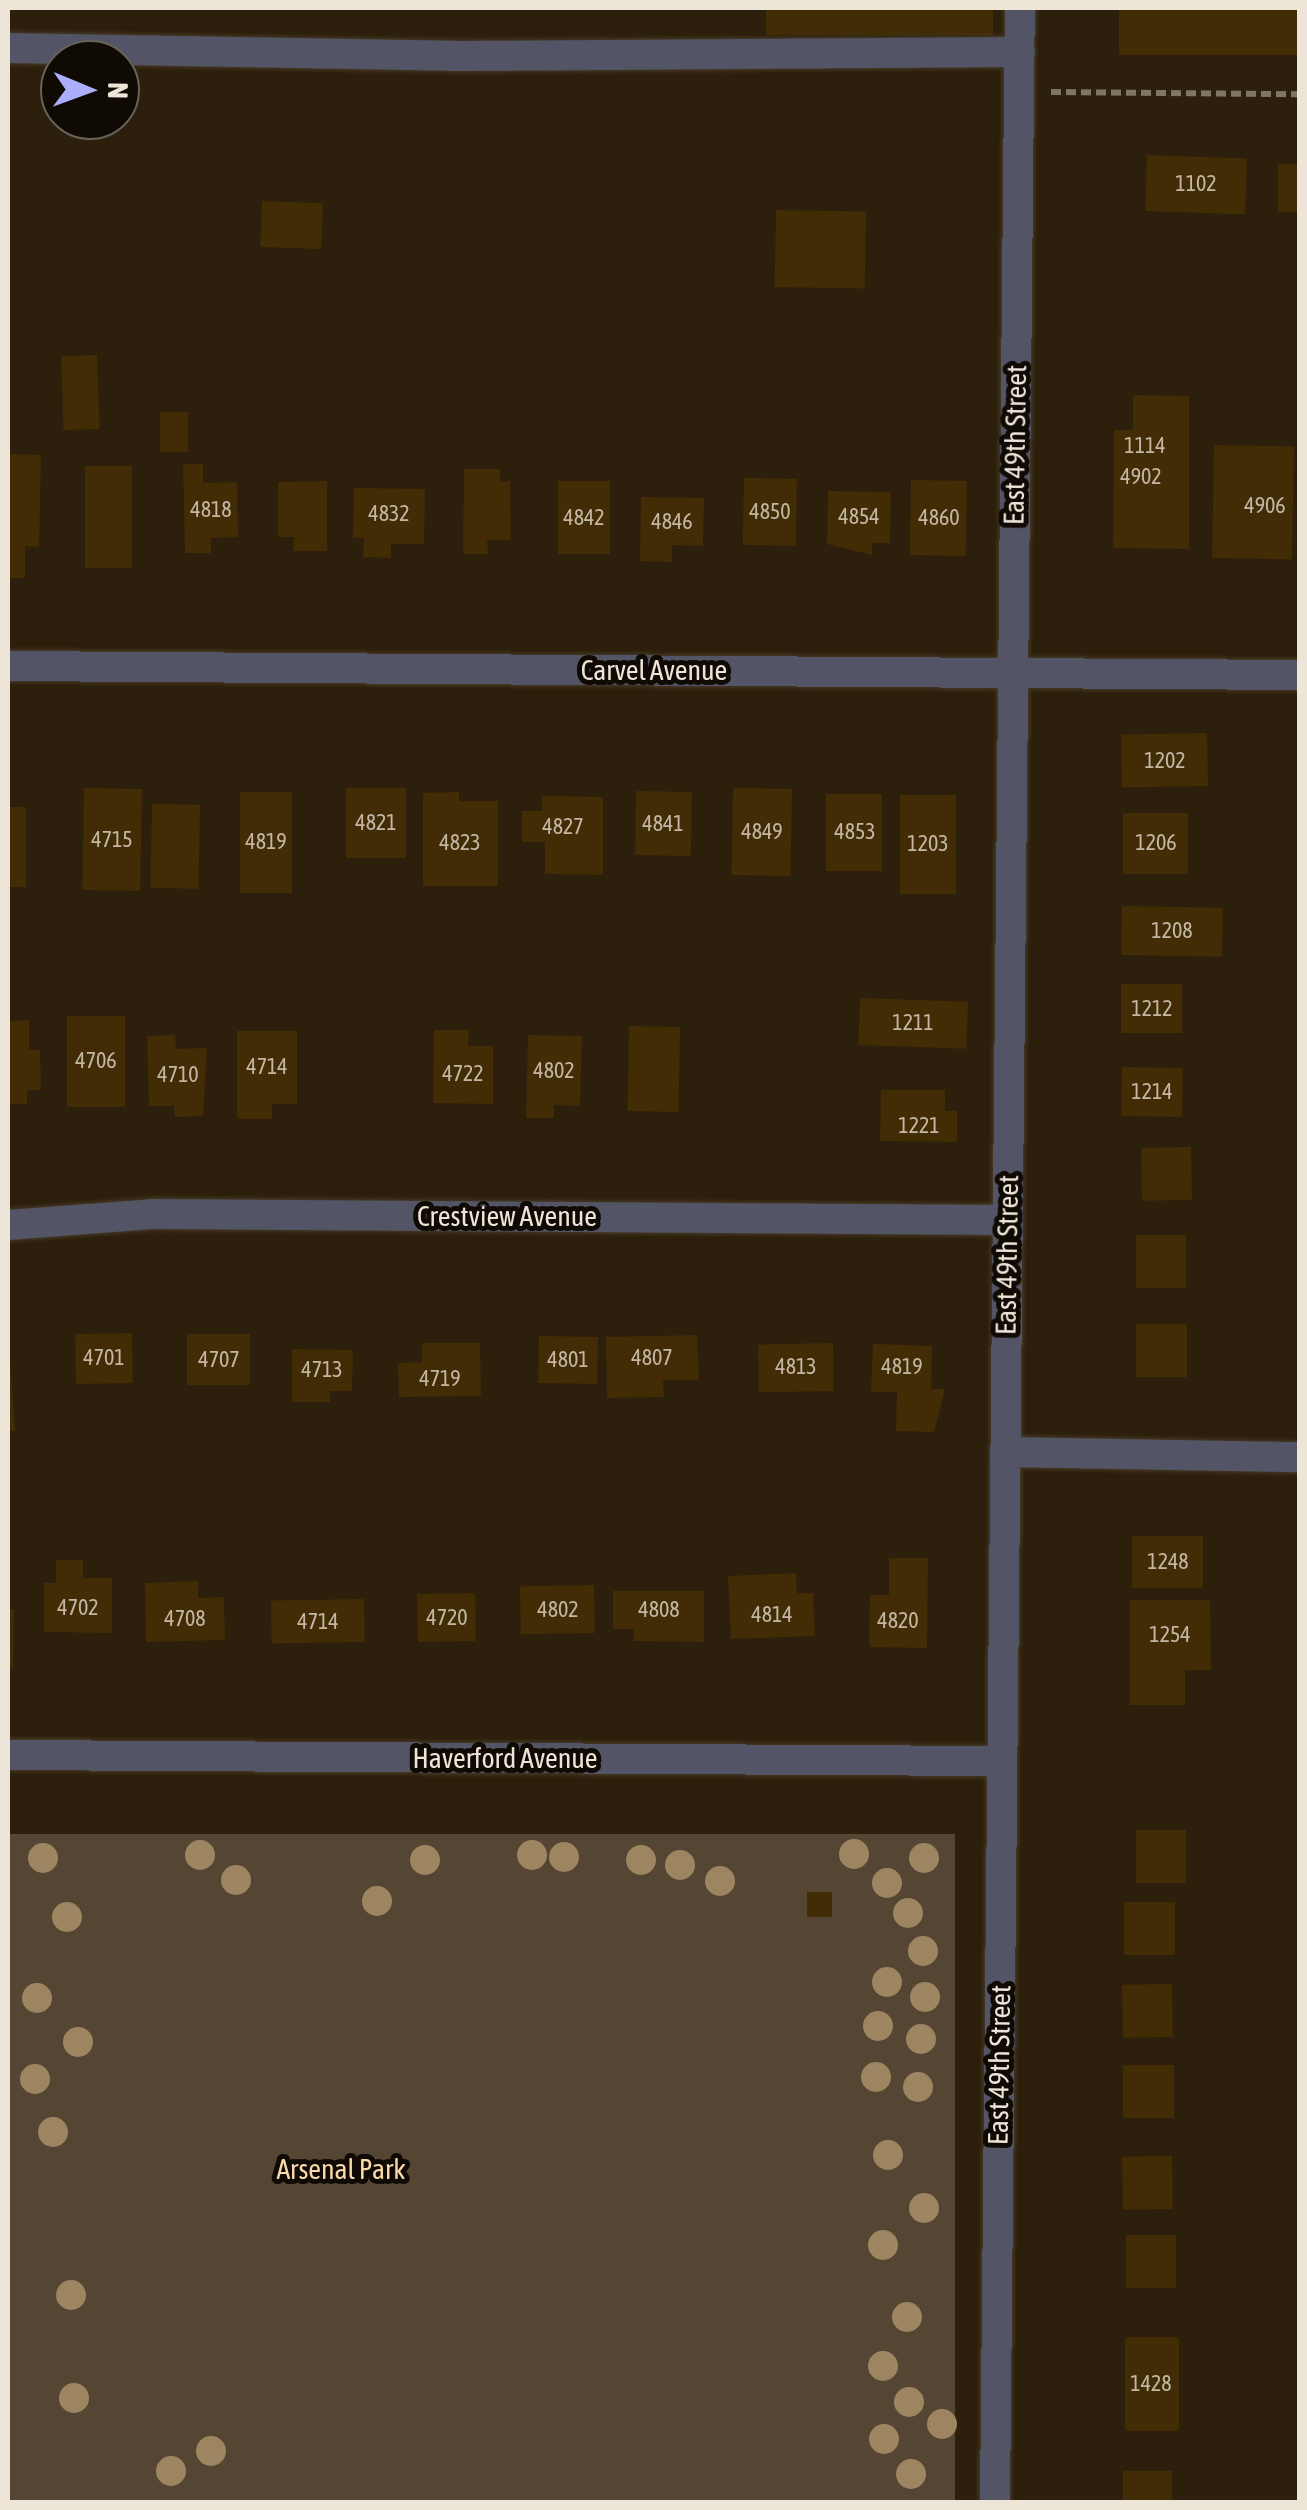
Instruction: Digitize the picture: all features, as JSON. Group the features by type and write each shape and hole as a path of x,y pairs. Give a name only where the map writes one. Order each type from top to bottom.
{"street":[{"name":"East 49th Street","path":"995,2502 1020,8"},
{"path":"8,48 470,56 1020,52"},
{"name":"Carvel Avenue","path":"8,666 1300,676"},
{"name":"Crestview Avenue","path":"8,1225 153,1214 1008,1220"},
{"path":"1005,1452 1300,1457"},
{"name":"Haverford Avenue","path":"8,1755 1002,1761"}],"path":[{"path":"1070,92 1300,94"}],"green space":[{"name":"Arsenal Park","path":"8,1834 955,1834 955,2502 8,2502"}],"building":[{"path":"766,8 993,8 993,35 766,35"},
{"path":"1119,8 1300,8 1300,55 1119,55"},
{"path":"1147,155 1247,158 1245,214 1145,211"},
{"path":"1278,164 1300,164 1300,212 1278,212"},
{"path":"262,201 323,203 321,249 260,247"},
{"path":"776,210 866,212 865,289 775,287"},
{"path":"97,355 100,429 64,430 61,356"},
{"path":"1133,395 1189,396 1189,549 1113,548 1114,430 1133,430"},
{"path":"160,412 188,412 188,452 160,452"},
{"path":"1214,445 1294,446 1292,559 1212,558"},
{"path":"8,454 41,455 39,547 25,546 25,578 8,578"},
{"path":"183,464 203,464 203,483 237,482 238,537 211,538 211,553 185,553"},
{"path":"85,466 132,466 132,568 85,568"},
{"path":"464,469 500,469 500,482 510,481 511,540 487,540 488,554 463,554"},
{"path":"744,478 797,479 796,546 743,545"},
{"path":"911,480 967,481 966,556 910,555"},
{"path":"327,481 327,551 293,551 294,537 278,537 278,482"},
{"path":"558,481 610,481 610,554 558,554"},
{"path":"354,488 425,489 424,544 391,544 391,558 363,557 364,538 353,538"},
{"path":"828,491 891,492 890,543 872,543 872,555 827,544"},
{"path":"641,497 704,498 703,546 672,545 672,562 640,561"},
{"path":"1207,733 1208,786 1122,787 1121,735"},
{"path":"84,788 142,789 140,891 82,890"},
{"path":"346,788 406,788 406,858 346,858"},
{"path":"733,788 792,789 790,876 731,875"},
{"path":"636,791 692,792 691,856 635,855"},
{"path":"240,792 292,792 292,893 240,893"},
{"path":"459,792 459,801 498,801 498,886 423,886 423,793"},
{"path":"826,794 882,794 882,871 826,871"},
{"path":"900,795 956,795 956,894 900,894"},
{"path":"542,796 603,797 603,875 545,874 545,842 522,842 522,811 542,811"},
{"path":"152,804 200,805 199,889 151,888"},
{"path":"8,807 26,807 26,887 8,887"},
{"path":"1123,813 1188,813 1188,874 1123,874"},
{"path":"1122,906 1223,908 1222,957 1121,955"},
{"path":"1121,984 1182,984 1182,1033 1121,1033"},
{"path":"860,998 968,1002 966,1049 858,1045"},
{"path":"67,1016 125,1016 125,1107 67,1107"},
{"path":"29,1020 29,1050 40,1050 41,1090 27,1090 27,1104 8,1104 8,1021"},
{"path":"629,1026 680,1027 679,1112 628,1111"},
{"path":"434,1030 469,1030 468,1046 493,1046 493,1104 433,1103"},
{"path":"237,1031 297,1031 297,1104 272,1104 272,1119 237,1119"},
{"path":"175,1035 176,1049 207,1048 203,1116 175,1117 174,1106 149,1106 147,1036"},
{"path":"528,1035 582,1036 580,1106 554,1105 554,1118 526,1118"},
{"path":"1122,1067 1183,1068 1182,1117 1121,1116"},
{"path":"881,1090 945,1090 945,1111 957,1111 957,1142 880,1141"},
{"path":"1191,1147 1192,1200 1142,1201 1141,1148"},
{"path":"1136,1235 1186,1235 1186,1288 1136,1288"},
{"path":"1136,1324 1187,1324 1187,1377 1136,1377"},
{"path":"8,1329 15,1431 8,1431"},
{"path":"132,1333 133,1383 76,1384 75,1334"},
{"path":"187,1334 250,1334 250,1385 187,1385"},
{"path":"697,1335 699,1380 663,1380 664,1397 607,1398 606,1337"},
{"path":"539,1336 598,1337 597,1384 538,1383"},
{"path":"422,1343 480,1343 481,1396 399,1397 398,1363 422,1362"},
{"path":"833,1343 834,1391 759,1392 758,1344"},
{"path":"873,1344 932,1346 931,1389 945,1389 934,1432 896,1431 897,1392 871,1392"},
{"path":"292,1349 353,1350 352,1391 330,1391 330,1402 292,1402"},
{"path":"1132,1536 1203,1536 1203,1588 1132,1588"},
{"path":"889,1558 928,1558 927,1648 869,1647 870,1595 889,1595"},
{"path":"56,1560 83,1560 83,1578 112,1578 112,1633 44,1632 44,1583 56,1583"},
{"path":"796,1573 797,1593 813,1593 815,1636 731,1639 728,1576"},
{"path":"198,1581 198,1598 224,1597 225,1640 146,1642 145,1583"},
{"path":"594,1585 595,1633 521,1634 520,1586"},
{"path":"613,1591 704,1591 704,1642 634,1641 634,1629 613,1629"},
{"path":"475,1593 476,1641 418,1642 417,1594"},
{"path":"364,1599 365,1642 272,1644 271,1601"},
{"path":"1130,1600 1210,1600 1211,1670 1185,1670 1185,1705 1130,1705"},
{"path":"8,1609 14,1609 13,1668 8,1668"},
{"path":"1136,1830 1186,1830 1186,1883 1136,1883"},
{"path":"807,1892 832,1892 832,1917 807,1917"},
{"path":"1124,1902 1175,1902 1175,1955 1124,1955"},
{"path":"1172,1984 1173,2037 1123,2038 1122,1985"},
{"path":"1123,2065 1174,2065 1174,2118 1123,2118"},
{"path":"1172,2156 1173,2209 1123,2210 1122,2157"},
{"path":"1126,2235 1176,2235 1176,2288 1126,2288"},
{"path":"1125,2337 1179,2337 1179,2431 1125,2431"},
{"path":"1123,2471 1172,2471 1172,2502 1123,2502"}]}
